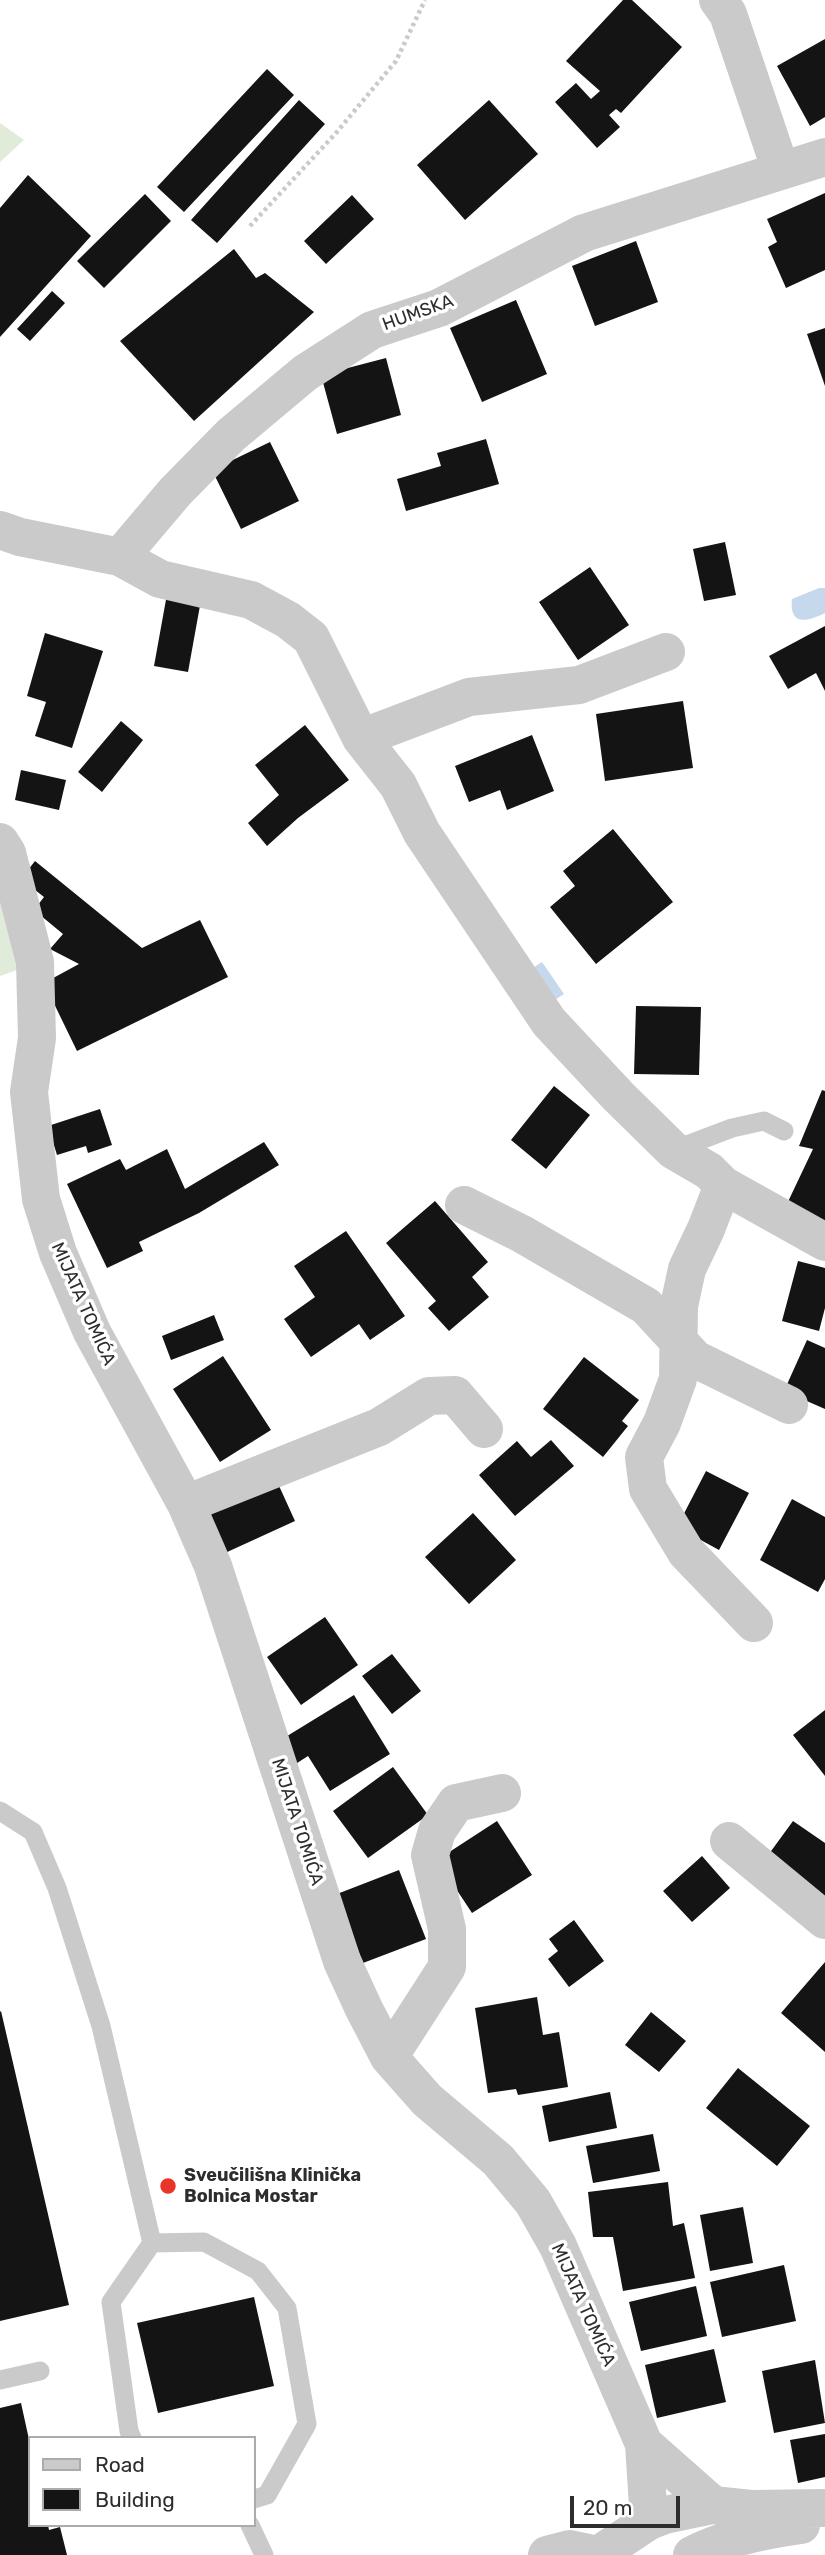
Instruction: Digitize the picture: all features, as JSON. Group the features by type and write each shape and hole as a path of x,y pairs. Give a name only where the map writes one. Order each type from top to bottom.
{"street":[{"path":"718,0 727,14 781,172"},
{"name":"HUMSKA","path":"120,557 175,492 232,435 305,373 372,330 439,308 584,233 825,157"},
{"path":"0,530 20,537 120,557 160,579 251,600 288,620 311,638 361,738 398,785 422,832 451,878 549,1022 673,1150 709,1171 723,1185 825,1242"},
{"path":"361,738 469,697 579,685 666,652"},
{"name":"MIJATA TOMIĆA","path":"0,842 7,853 35,962 37,1038 29,1092 41,1199 58,1253 92,1332 186,1504 214,1566 342,1961 389,2057 427,2100 498,2160 533,2202 558,2246 644,2444 649,2521"},
{"path":"723,1185 687,1269 679,1306 678,1379 662,1423 644,1457 648,1489 686,1552 754,1623"},
{"path":"464,1205 533,1240 646,1306 695,1359 789,1405"},
{"path":"186,1504 379,1427 429,1396 455,1395 484,1429"},
{"path":"389,2057 447,1966 447,1929 430,1855 437,1831 456,1803 502,1793"},
{"path":"729,1841 825,1920"},
{"name":"MIJATA TOMIĆA","path":"644,2444 713,2505"},
{"path":"547,2555 570,2549 598,2555 649,2521 713,2505 751,2509 825,2508"},
{"path":"692,2555 709,2547 774,2529 825,2522"}],"lane":[{"path":"673,1150 732,1128 764,1121 784,1132"},
{"path":"0,1811 33,1832 57,1888 101,2026 152,2242 111,2302 131,2436"},
{"path":"152,2242 204,2242 258,2271 287,2308 307,2424 267,2495 256,2498"},
{"path":"0,2380 40,2371"},
{"path":"251,2527 264,2555"}],"path":[{"path":"250,226 336,133 396,61 425,0"}],"green space":[{"path":"0,123 24,140 0,162"},
{"path":"0,842 37,963 0,976"}],"water":[{"path":"825,588 825,613 806,620 796,618 793,614 792,599"},
{"path":"542,962 564,994 544,1007 522,975"}],"building":[{"path":"623,0 632,0 682,47 621,113 616,109 609,115 620,127 597,148 555,102 576,83 591,99 600,91 566,61"},
{"path":"825,39 825,117 810,126 777,66"},
{"path":"267,69 294,95 184,212 157,187"},
{"path":"299,100 325,124 217,243 191,220"},
{"path":"489,100 538,154 465,220 417,165"},
{"path":"28,175 91,236 0,337 0,208"},
{"path":"825,193 825,270 786,288 768,247 777,242 767,219"},
{"path":"145,194 171,221 104,288 77,261"},
{"path":"352,195 374,219 326,264 304,241"},
{"path":"636,241 658,302 595,326 572,266"},
{"path":"234,249 256,278 265,273 314,312 194,421 120,341"},
{"path":"52,291 65,303 30,341 17,329"},
{"path":"516,300 547,374 482,402 450,328"},
{"path":"825,328 825,386 807,334"},
{"path":"386,358 401,415 337,434 321,375"},
{"path":"486,439 499,484 406,511 397,479 441,466 437,453"},
{"path":"270,442 299,501 241,529 212,470"},
{"path":"725,542 736,595 704,601 693,549"},
{"path":"590,567 629,625 578,660 539,602"},
{"path":"167,594 201,600 188,672 154,666"},
{"path":"825,626 825,691 816,673 788,689 769,656"},
{"path":"45,633 103,651 72,748 35,736 46,702 27,696"},
{"path":"683,701 693,768 605,781 596,714"},
{"path":"121,721 143,740 102,792 78,772"},
{"path":"305,725 349,780 298,818 267,846 248,823 279,795 255,765"},
{"path":"532,735 554,791 507,810 500,790 469,802 455,766"},
{"path":"21,770 66,780 59,810 15,800"},
{"path":"613,829 673,902 596,964 550,907 575,886 563,871"},
{"path":"35,861 142,948 200,920 228,977 77,1051 44,983 79,964 50,949 63,934 34,910 44,897 21,879"},
{"path":"636,1006 701,1007 699,1075 634,1074"},
{"path":"554,1086 590,1115 546,1169 511,1140"},
{"path":"822,1090 825,1091 825,1227 785,1208 813,1149 799,1146"},
{"path":"100,1109 112,1145 88,1153 86,1146 57,1155 48,1126"},
{"path":"264,1142 279,1165 199,1213 139,1242 143,1251 107,1268 67,1184 120,1159 126,1170 167,1149 185,1189"},
{"path":"435,1201 488,1262 472,1277 489,1297 449,1331 428,1308 436,1301 386,1243"},
{"path":"346,1231 405,1316 370,1340 359,1324 311,1357 284,1319 315,1297 294,1266"},
{"path":"798,1261 825,1268 825,1308 819,1331 782,1321"},
{"path":"214,1315 224,1340 171,1360 162,1336"},
{"path":"807,1340 825,1348 825,1409 784,1391"},
{"path":"223,1356 271,1430 220,1462 173,1389"},
{"path":"584,1357 639,1400 622,1421 628,1426 603,1457 543,1409"},
{"path":"551,1440 574,1466 515,1516 479,1475 517,1441 531,1457"},
{"path":"706,1471 749,1493 719,1550 677,1527"},
{"path":"275,1477 295,1521 225,1553 205,1509"},
{"path":"792,1499 825,1517 825,1579 818,1592 760,1560"},
{"path":"473,1513 516,1560 469,1604 425,1557"},
{"path":"325,1617 358,1665 301,1705 267,1657"},
{"path":"392,1654 421,1691 392,1714 362,1676"},
{"path":"354,1695 390,1754 330,1791 308,1756 294,1765 279,1741"},
{"path":"825,1710 825,1776 793,1735"},
{"path":"393,1767 428,1815 368,1858 333,1811"},
{"path":"497,1821 532,1875 472,1913 437,1860"},
{"path":"793,1821 825,1843 825,1897 766,1858"},
{"path":"702,1856 730,1888 692,1922 663,1891"},
{"path":"399,1870 426,1939 363,1963 337,1894"},
{"path":"574,1920 604,1961 569,1987 548,1959 558,1951 549,1939"},
{"path":"825,1962 825,2052 781,2013"},
{"path":"537,1997 543,2035 559,2032 568,2087 518,2095 516,2089 488,2093 475,2008"},
{"path":"0,2012 69,2305 0,2321"},
{"path":"651,2012 686,2041 659,2072 625,2045"},
{"path":"738,2068 810,2126 777,2166 706,2108"},
{"path":"610,2092 617,2128 549,2142 542,2106"},
{"path":"653,2134 660,2171 593,2183 586,2146"},
{"path":"668,2182 673,2226 684,2223 695,2278 623,2291 613,2237 593,2237 588,2192"},
{"path":"743,2207 753,2263 710,2271 700,2215"},
{"path":"784,2265 796,2321 722,2337 710,2282"},
{"path":"696,2286 707,2336 641,2351 629,2302"},
{"path":"254,2297 274,2386 158,2413 137,2323"},
{"path":"714,2349 726,2402 657,2418 645,2365"},
{"path":"815,2360 825,2423 774,2433 762,2371"},
{"path":"21,2403 28,2436 28,2527 48,2527 49,2530 60,2527 67,2555 0,2555 0,2408"},
{"path":"825,2434 825,2477 798,2483 790,2440"}],"place":[{"name":"Sveučilišna Klinička Bolnica Mostar","path":"168,2186"}]}
